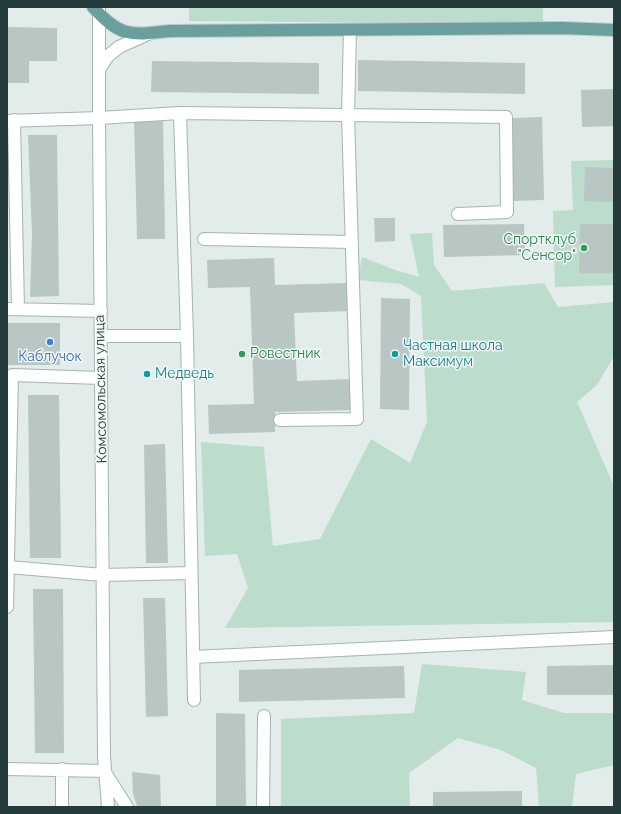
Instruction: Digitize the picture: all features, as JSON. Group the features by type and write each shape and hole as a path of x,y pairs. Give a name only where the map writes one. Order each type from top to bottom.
{"main road":[{"path":"97,10 108,23 118,29 132,34 170,31 562,28 614,30"}],"street":[{"name":"Комсомольская улица","path":"97,10 100,68 99,118 105,771 108,807"},
{"path":"280,420 357,419 348,115 350,30"},
{"path":"100,68 108,56 119,47 151,33"},
{"path":"180,113 187,336 194,700"},
{"path":"101,311 12,309 11,120 99,118 180,113 506,117 507,212 458,214"},
{"path":"204,239 351,242"},
{"path":"101,336 187,336"},
{"path":"7,607 9,375 101,378"},
{"path":"8,568 103,575 191,573"},
{"path":"193,657 614,637"},
{"path":"263,807 264,716"},
{"path":"7,769 105,771 127,807"},
{"path":"62,769 62,807"}],"green space":[{"path":"189,7 543,7 543,24 189,21"},
{"name":"Спортклуб \"Сенсор\"","path":"614,160 614,285 555,287 553,211 573,210 571,161"},
{"path":"432,233 434,265 452,291 544,283 558,307 614,302 614,356 597,385 577,402 614,486 614,622 225,628 248,588 237,554 205,556 201,442 264,447 273,546 320,539 371,439 410,463 427,422 421,296 401,284 358,280 362,257 395,270 419,277 410,234"},
{"path":"422,664 526,672 522,700 564,713 614,713 614,765 576,774 572,807 539,807 536,768 501,750 458,738 409,773 410,807 281,807 281,719 414,713"}],"building":[{"path":"7,27 57,28 57,61 29,61 29,83 7,83"},
{"path":"358,60 525,63 525,94 358,91"},
{"path":"152,61 319,63 319,94 151,92"},
{"path":"614,89 614,126 582,127 581,90"},
{"path":"542,117 544,200 513,201 510,118"},
{"path":"163,118 165,239 137,239 134,119"},
{"path":"28,135 57,135 59,296 30,297 32,234"},
{"path":"585,167 614,168 614,202 584,201"},
{"path":"374,218 395,218 395,241 375,242"},
{"path":"524,224 525,255 444,257 443,225"},
{"path":"580,224 614,224 614,273 579,273"},
{"path":"274,258 275,285 350,283 351,311 294,313 297,381 353,379 354,410 275,412 275,432 209,434 208,405 254,404 250,287 208,288 207,260"},
{"name":"Частная школа Максимум","path":"381,298 410,299 409,410 380,409"},
{"path":"7,323 60,323 60,365 7,365"},
{"path":"28,395 59,395 61,558 30,558"},
{"path":"165,444 168,563 146,563 144,445"},
{"path":"33,589 63,589 64,753 35,753"},
{"path":"143,598 165,598 168,716 146,717"},
{"path":"614,665 614,695 547,695 547,666"},
{"path":"404,666 405,698 239,702 239,670"},
{"path":"216,713 245,714 246,807 216,807"},
{"path":"132,772 160,775 161,807 137,806 133,794"},
{"path":"522,791 522,807 433,807 433,792"}],"place":[{"name":"Спортклуб \"Сенсор\"","path":"584,248"},
{"name":"Каблучок","path":"50,342"},
{"name":"Ровестник","path":"242,354"},
{"name":"Частная школа Максимум","path":"395,354"},
{"name":"Медведь","path":"147,374"}]}
